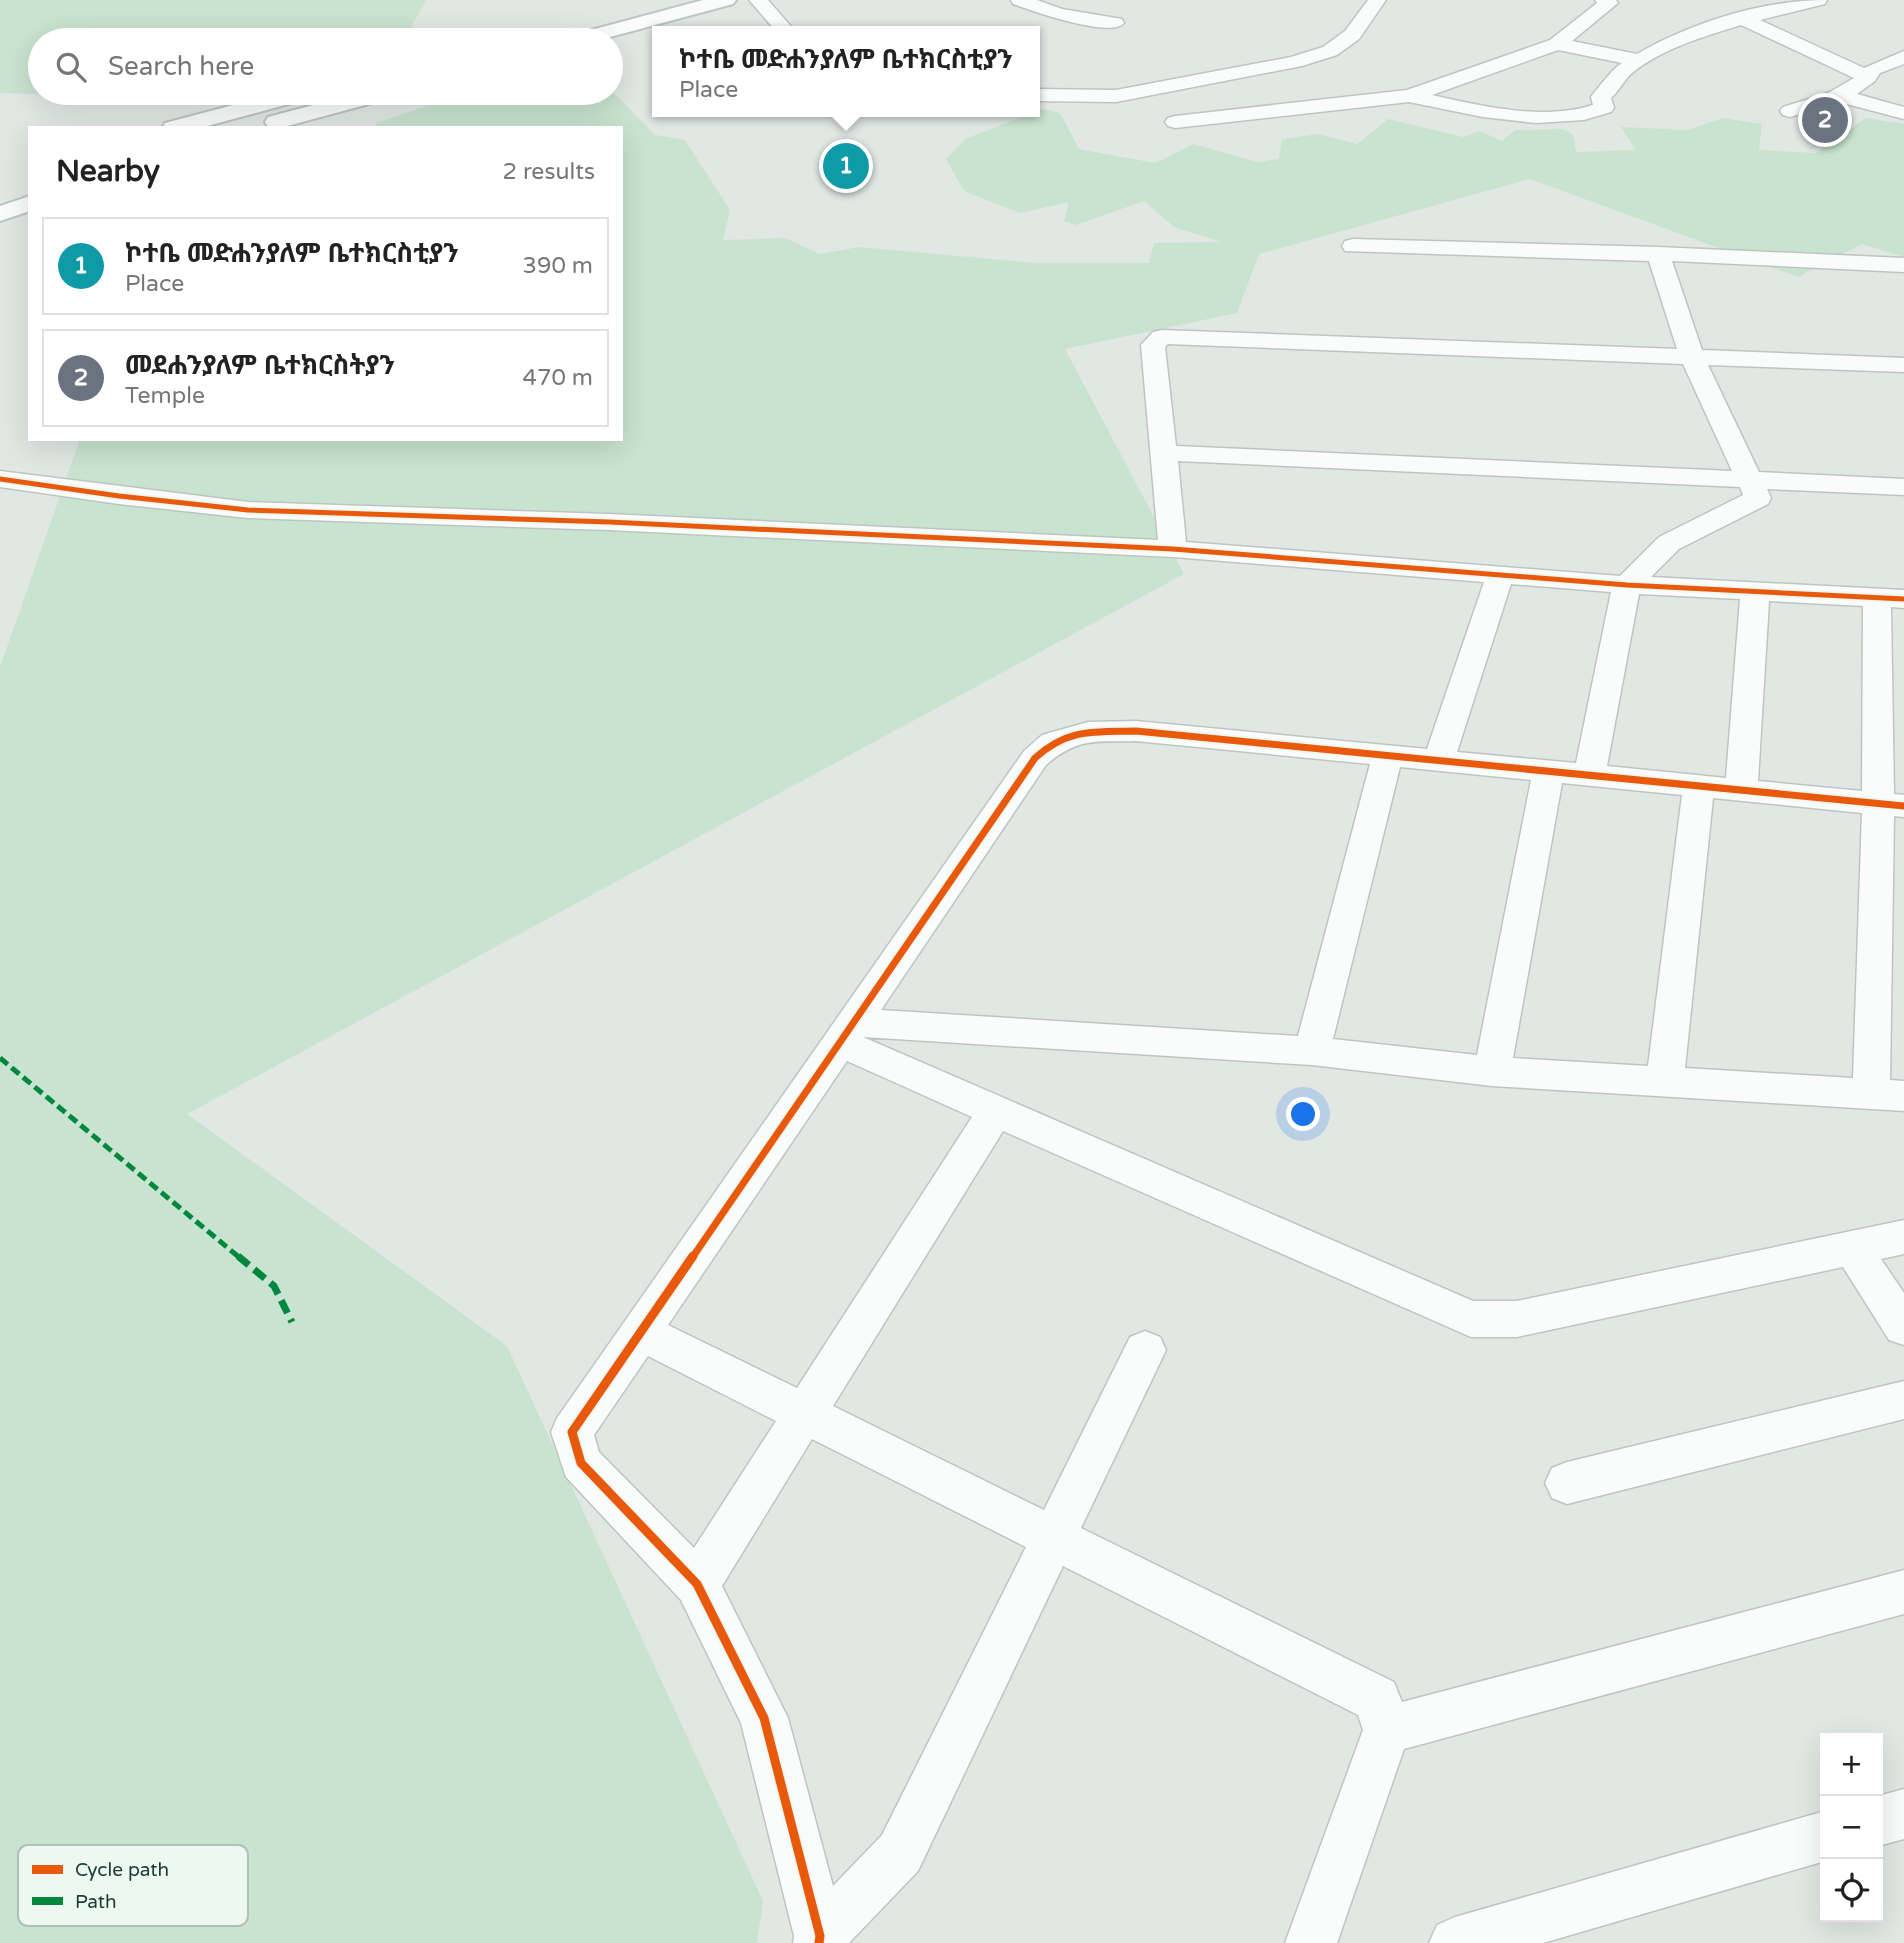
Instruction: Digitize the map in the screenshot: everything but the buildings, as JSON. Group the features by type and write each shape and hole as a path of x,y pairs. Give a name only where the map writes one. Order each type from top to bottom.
{"main road":[{"path":"661,13 691,0"},
{"path":"607,28 661,13 726,0"},
{"path":"180,126 258,105"},
{"path":"264,126 340,105"},
{"path":"1,213 28,204"}],"street":[{"path":"758,0 781,26"},
{"path":"1020,0 1058,14 1115,23"},
{"path":"1040,95 1116,96 1295,62 1330,51 1352,36 1377,0"},
{"path":"1175,122 1410,96 1557,44 1609,3 1604,0"},
{"path":"1410,96 1530,116 1581,117 1604,108 1601,97 1615,84 1622,71 1675,40 1742,19 1818,0"},
{"path":"1742,19 1868,77"},
{"path":"1557,44 1637,60"},
{"path":"1790,111 1836,95 1868,77 1873,69 1904,57"},
{"path":"1836,95 1904,113"},
{"path":"1353,246 1658,254 1904,265"},
{"path":"1590,774 1627,585 1669,543 1758,498 1691,355 1658,254"},
{"path":"1174,549 1153,345 1162,337 1904,365"},
{"path":"1164,453 1904,487"},
{"path":"0,479 119,496 248,510 609,522 1174,549 1627,585 1891,598 1888,1095 1665,1079 1492,1071 1312,1051 848,1032"},
{"path":"1439,759 1500,576"},
{"path":"1741,790 1755,590"},
{"path":"819,1939 765,1718 697,1584 581,1463 572,1432 1035,758 1053,742 1088,732 1136,731 1891,805"},
{"path":"1312,1051 1388,754"},
{"path":"1492,1071 1549,770"},
{"path":"1665,1079 1699,785"},
{"path":"848,1032 996,1110 1471,1319 1517,1319 1904,1237"},
{"path":"697,1584 996,1110"},
{"path":"1852,1248 1904,1326"},
{"path":"643,1332 1377,1699 1387,1730 1311,1943"},
{"path":"819,1939 900,1853 1145,1350"},
{"path":"1567,1483 1904,1400"},
{"path":"1387,1730 1904,1592"},
{"path":"1883,1820 1904,1814"},
{"path":"1455,1943 1820,1837"}],"green space":[{"path":"0,0 426,0 411,28 28,28 28,94 0,93"},
{"path":"623,102 655,135 685,140 730,210 723,240 785,238 820,254 859,247 1036,263 1149,263 1154,243 1221,242 1174,227 1144,201 1076,225 1064,221 1069,202 1020,213 964,191 946,159 965,139 1022,117 1040,117 1040,110 1043,109 1060,113 1079,149 1155,163 1193,144 1257,162 1279,159 1282,139 1319,134 1357,144 1388,119 1463,137 1480,131 1502,141 1515,130 1563,129 1573,135 1576,152 1636,150 1621,127 1688,130 1723,118 1762,124 1759,150 1816,153 1866,118 1904,124 1904,257 1862,244 1798,277 1530,179 1259,254 1237,313 1065,349 1184,574 187,1114 507,1346 763,1901 757,1943 0,1943 0,667 79,441 623,441 623,126 376,126 376,123 430,105 623,105"}],"marked path":[{"path":"0,1058 274,1286 292,1322"}],"cycle path":[{"path":"0,479 119,496 248,510 609,522 1173,549 1627,585 1904,599"},
{"path":"819,1943 820,1936 764,1718 697,1584 581,1463 572,1432 1035,758 1053,742 1088,732 1136,731 1904,806"}],"place":[{"name":"መደሐንያለም ቤተክርስትያን","path":"1825,120"},
{"name":"ኮተቤ መድሐንያለም ቤተክርስቲያን","path":"846,166"}]}
